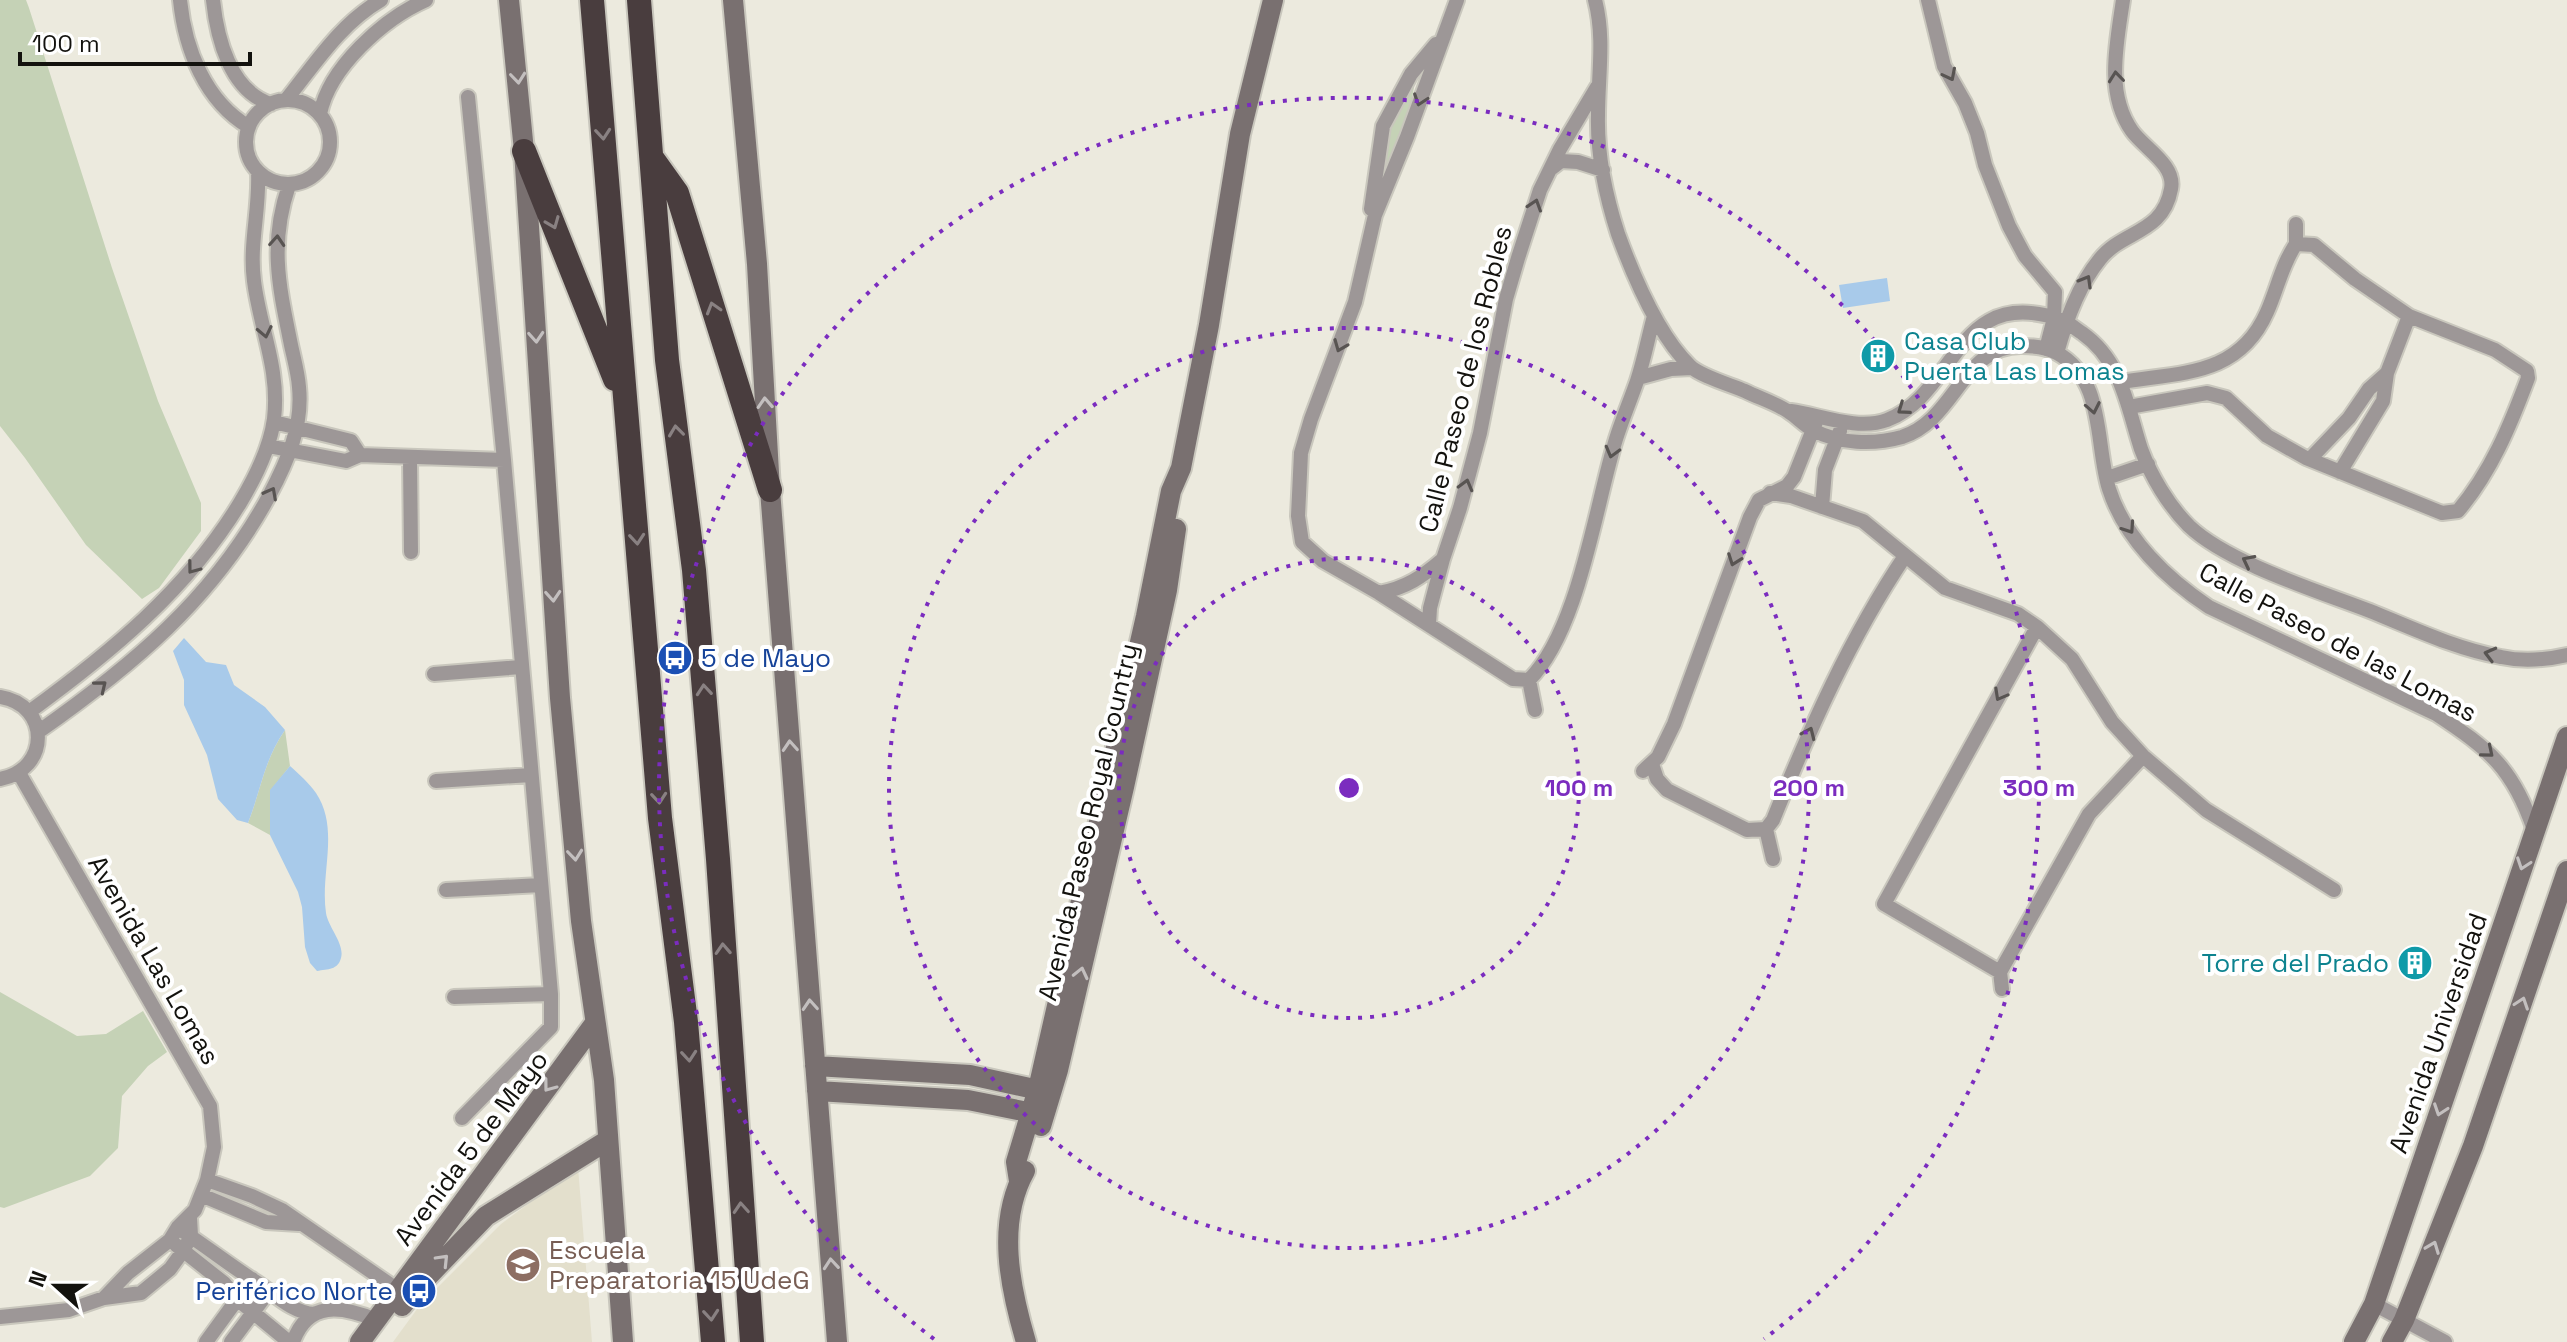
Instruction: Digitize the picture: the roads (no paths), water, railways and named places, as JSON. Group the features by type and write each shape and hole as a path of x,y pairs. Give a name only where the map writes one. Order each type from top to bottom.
{"highway":[{"path":"592,0 660,818 686,1022 713,1342"},
{"path":"639,0 667,360 695,585 752,1342"},
{"path":"524,151 625,405"},
{"path":"650,156 677,193 770,490"}],"main road":[{"path":"509,0 524,151 560,698 581,921 604,1080 623,1342"},
{"path":"733,0 757,264 770,490 837,1342"},
{"name":"Avenida Paseo Royal Country","path":"1026,1342 1013,1300 1009,1226 1019,1181 1029,1165 1038,1114 1182,492 1181,468 1209,325 1240,134 1273,0"},
{"name":"Avenida Universidad","path":"2354,1342 2374,1304 2567,737"},
{"path":"2392,1342 2404,1320 2473,1146 2567,871"},
{"name":"Avenida 5 de Mayo","path":"360,1342 595,1023"},
{"path":"815,1066 970,1075 1045,1091"},
{"path":"968,1100 970,1075"},
{"path":"817,1091 968,1100 1038,1114"},
{"name":"Avenida 5 de Mayo","path":"377,1342 414,1291 486,1216 608,1140"}],"street":[{"path":"180,0 189,45 202,74 223,108 249,127"},
{"path":"213,0 219,35 234,71 250,93 278,102 304,103 320,114 329,131 329,150 322,168 307,180 289,185 272,182 258,172 247,153 249,127 258,113 278,102 348,25 381,0"},
{"path":"320,114 323,98 345,62 369,39 414,5 426,0"},
{"path":"1365,252 1375,215 1457,0"},
{"path":"1595,0 1601,45 1597,117 1603,170 1617,231 1654,316 1692,368"},
{"path":"1638,378 1671,369 1692,368 1787,410 1813,430 1862,443 1905,436 1924,427 1945,407 1985,356 1998,349 2018,346 2052,351 2059,320 2055,292 2025,256 2009,226 1965,103 1944,66 1928,0"},
{"path":"2059,320 2102,256 2145,230 2160,216 2169,201 2172,184 2166,167 2130,129 2118,101 2115,64 2123,0"},
{"path":"1444,34 1411,74 1383,126 1355,302 1301,453 1298,516 1302,542 1323,561 1429,624 1513,679 1529,680 1542,667 1578,583 1616,437 1638,378 1654,316"},
{"name":"Calle Paseo de los Robles","path":"1429,624 1443,559 1480,433 1506,299 1540,190 1599,83"},
{"path":"462,1118 551,1027 551,994 504,460 468,97"},
{"path":"1552,168 1561,161 1578,162 1603,170"},
{"path":"29,712 87,670 185,580 250,487 268,446 277,387 254,281 252,252 259,193 258,172"},
{"path":"38,732 96,691 204,593 250,531 291,451 297,427 299,387 277,278 276,242 280,210 289,185"},
{"path":"2121,382 2215,366 2239,353 2259,330 2296,244 2296,224"},
{"path":"2129,407 2207,393 2226,398 2267,436 2310,459 2442,513 2458,511 2477,488 2514,414 2528,378 2527,371 2495,350 2409,316 2355,279 2314,245 2296,244"},
{"path":"1787,410 1844,421 1885,421 1904,410 1934,379 1956,349 1984,324 2011,314 2059,320"},
{"path":"2340,472 2383,401 2387,373 2409,316"},
{"name":"Calle Paseo de las Lomas","path":"2059,320 2096,343 2112,363 2154,481 2189,526 2225,550 2257,566 2447,641 2499,657 2531,661 2567,655"},
{"name":"Calle Paseo de las Lomas","path":"2052,351 2072,364 2086,380 2107,478 2123,521 2159,567 2183,590 2209,607 2436,714 2469,736 2499,761 2523,797 2534,830"},
{"path":"2199,369 2207,393"},
{"path":"2310,459 2349,418 2369,389 2387,373"},
{"path":"1818,415 1794,477 1787,486 1759,500 1750,517 1674,724 1648,768 1667,790 1747,830 1766,829 1773,820 1822,703 1862,626 1905,556"},
{"path":"1822,507 1825,470 1844,421"},
{"path":"274,422 351,441 360,455"},
{"path":"268,446 346,461 360,455 504,460"},
{"path":"410,458 411,552"},
{"path":"2107,478 2148,464"},
{"path":"1770,493 1791,496 1863,521 1945,588 2018,614 2037,627 2072,659 2112,722 2143,756 2206,810 2334,890"},
{"name":"Calle Paseo de los Robles","path":"1379,593 1398,590 1419,579 1443,559"},
{"path":"2000,972 1880,906 2037,627"},
{"path":"434,674 521,667"},
{"path":"1529,680 1535,710"},
{"path":"0,697 20,704 29,712 38,732 34,755 19,773 0,779"},
{"path":"2002,989 2000,972 2089,814 2143,756"},
{"name":"Avenida Las Lomas","path":"19,773 210,1106 214,1147 207,1180 179,1228 191,1236"},
{"path":"436,781 531,775"},
{"path":"1766,829 1773,859"},
{"path":"446,890 541,885"},
{"path":"454,997 551,994"},
{"path":"207,1180 282,1210 398,1290"},
{"path":"201,1195 266,1222 299,1224"},
{"path":"179,1228 183,1251 291,1342 304,1322 314,1314 339,1308 376,1320"},
{"path":"104,1298 179,1228"},
{"path":"0,1317 69,1310 104,1298 141,1293 170,1269 191,1236 234,1270 295,1310 314,1314"},
{"path":"206,1342 252,1279"},
{"path":"231,1342 269,1291"},
{"path":"2374,1304 2445,1342"}],"water":[{"path":"1887,278 1890,301 1843,308 1839,285"},
{"path":"184,638 206,662 226,665 234,685 265,707 285,730 267,764 248,823 237,820 218,799 207,755 184,705 184,680 173,651"},
{"path":"290,766 316,793 327,821 326,913 342,953 338,965 317,971 310,963 305,947 298,892 270,835 270,790"}],"place":[{"name":"Casa Club Puerta Las Lomas","path":"1878,356"},
{"name":"5 de Mayo","path":"675,658"},
{"name":"Torre del Prado","path":"2415,963"},
{"name":"Escuela Preparatoria 15 UdeG","path":"523,1265"},
{"name":"Periférico Norte","path":"419,1291"}]}
